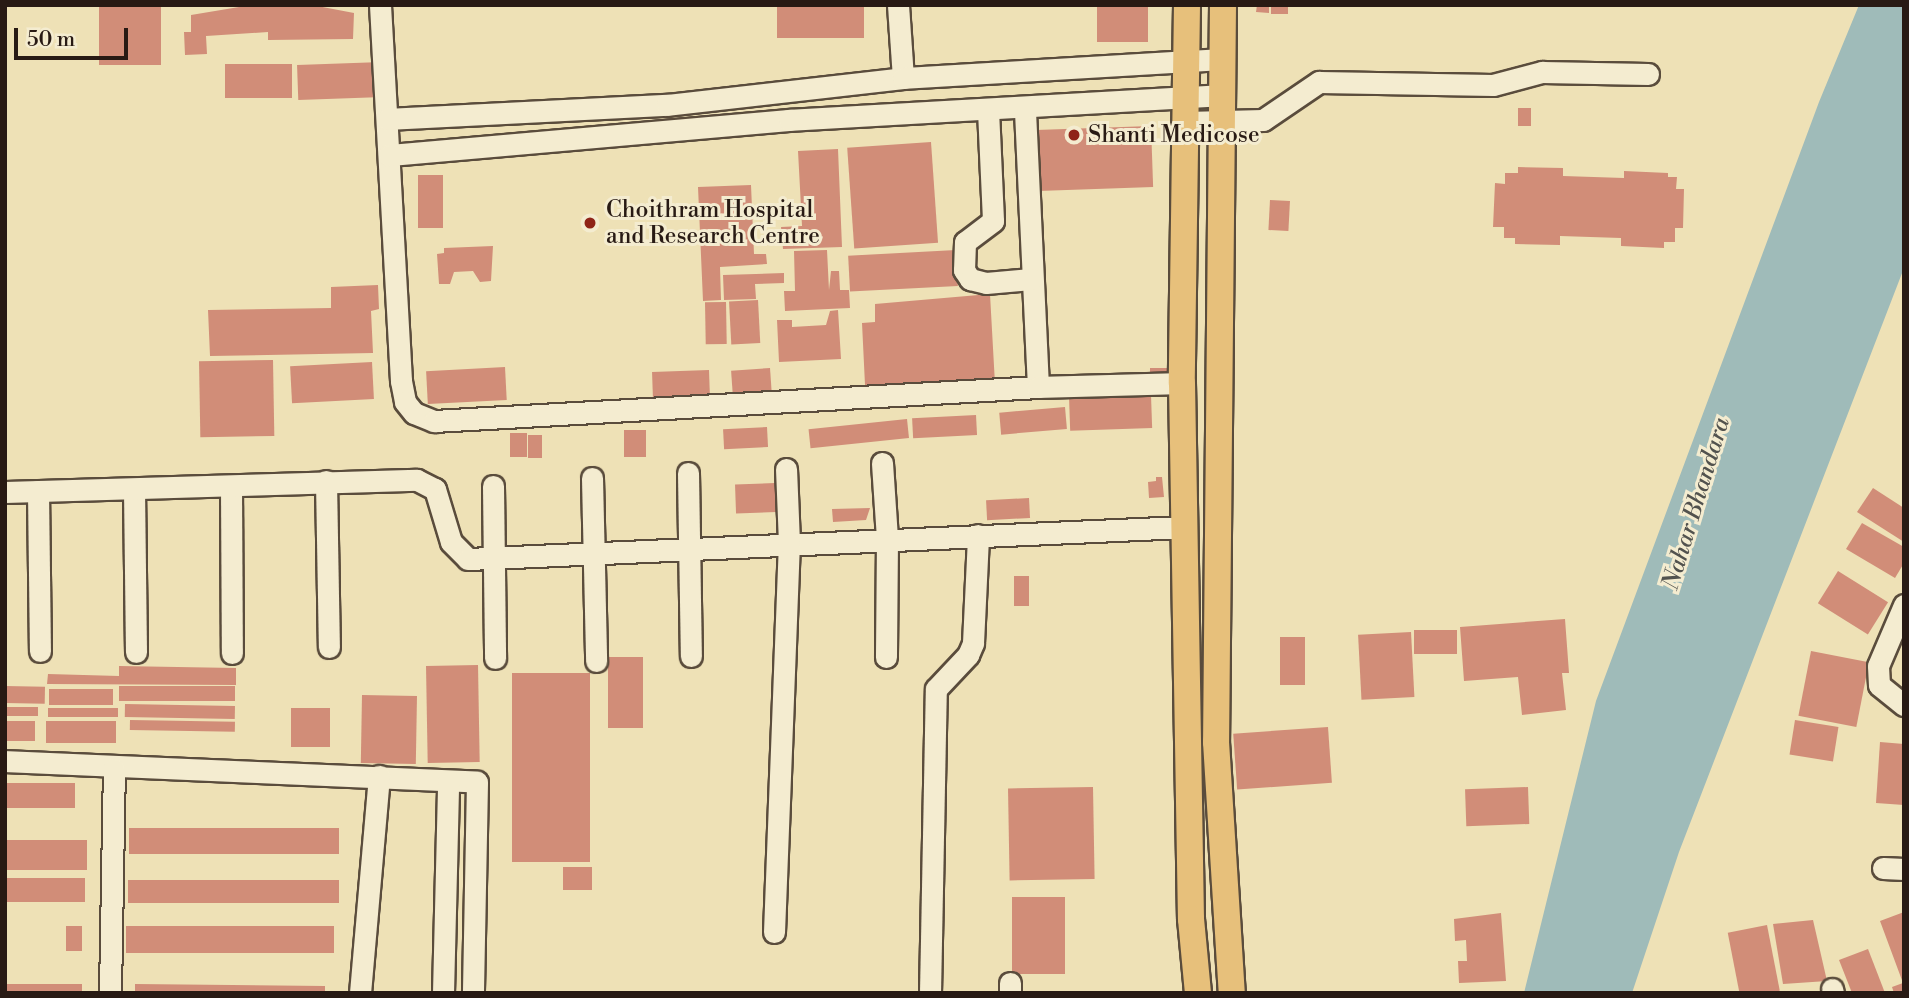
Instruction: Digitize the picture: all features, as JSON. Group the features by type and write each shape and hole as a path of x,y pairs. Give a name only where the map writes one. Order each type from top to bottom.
{"main road":[{"path":"1187,5 1182,383 1191,919 1198,993"},
{"path":"1223,5 1220,59 1216,743 1232,993"}],"street":[{"path":"380,5 401,381 405,402 414,413 433,421 1038,387 1182,383"},
{"path":"898,5 903,78"},
{"path":"387,119 667,105 787,89 903,78 1220,59"},
{"path":"389,155 789,120 1025,108 1186,96 1263,120 1319,82 1493,85 1542,72 1648,74"},
{"path":"787,89 789,120"},
{"path":"1025,108 1028,225 1038,387"},
{"path":"1185,122 1221,108"},
{"path":"988,110 992,221"},
{"path":"1028,225 992,221 965,242 967,275 986,283 1031,278"},
{"path":"882,464 887,539 886,657"},
{"path":"774,932 789,542 786,469"},
{"path":"688,473 691,656"},
{"path":"592,478 596,661"},
{"path":"5,492 326,481 428,484 435,489 457,551 468,559 789,542 1185,527"},
{"path":"326,481 329,647"},
{"path":"231,486 232,653"},
{"path":"493,486 495,658"},
{"path":"134,489 136,652"},
{"path":"38,491 40,652"},
{"path":"930,993 936,689 968,655 973,643 978,535"},
{"path":"1904,605 1878,666 1879,685 1890,698 1904,705"},
{"path":"5,761 114,769 379,776 477,782 473,993"},
{"path":"110,993 114,769"},
{"path":"360,993 379,776"},
{"path":"443,993 448,781"}],"water":[{"name":"Nahar Bhandara","path":"1859,5 1904,5 1904,268 1679,852 1632,993 1524,993 1596,701 1819,102"}],"building":[{"path":"99,5 161,5 161,65 99,65"},
{"path":"251,5 312,5 354,13 353,39 268,40 268,32 206,36 207,54 185,55 184,32 191,32 191,15"},
{"path":"777,5 864,5 864,38 777,38"},
{"path":"1097,5 1148,5 1148,42 1097,42"},
{"path":"1257,5 1269,5 1269,13 1256,12"},
{"path":"1271,5 1288,5 1288,14 1271,14"},
{"path":"382,62 383,97 298,100 297,65"},
{"path":"225,64 292,64 292,98 225,98"},
{"path":"1518,108 1531,108 1531,126 1518,126"},
{"path":"1151,126 1153,187 1038,191 1036,130"},
{"path":"931,142 938,243 854,249 847,148"},
{"path":"838,149 842,247 783,249 781,227 802,226 798,151"},
{"path":"1518,167 1563,168 1563,176 1624,178 1624,171 1668,173 1668,177 1677,177 1676,189 1684,189 1683,228 1675,228 1675,242 1664,242 1664,248 1621,246 1621,238 1560,236 1560,245 1515,244 1515,238 1504,238 1504,227 1493,227 1495,183 1505,184 1505,173 1518,173"},
{"path":"418,175 443,175 443,228 418,228"},
{"path":"751,185 754,254 766,254 767,264 720,267 721,300 703,301 698,187"},
{"path":"1270,200 1290,201 1288,231 1268,230"},
{"path":"493,246 491,281 480,282 473,271 454,272 450,284 439,284 437,254 444,253 444,248"},
{"path":"827,250 829,290 831,271 839,271 840,290 849,290 850,308 785,311 784,291 795,291 794,251"},
{"path":"956,250 958,286 850,292 848,256"},
{"path":"784,273 784,283 755,284 756,299 724,300 723,275"},
{"path":"378,285 379,309 371,311 373,353 210,356 208,310 331,308 331,287"},
{"path":"990,294 995,384 865,385 862,323 875,322 875,304"},
{"path":"758,300 760,343 731,344 729,302"},
{"path":"705,302 726,302 727,344 706,344"},
{"path":"838,310 841,359 779,362 777,320 792,320 792,327 826,325 830,311"},
{"path":"273,360 274,436 200,437 199,361"},
{"path":"372,362 374,399 292,403 290,366"},
{"path":"505,367 507,400 428,404 426,371"},
{"path":"770,368 772,396 733,399 731,371"},
{"path":"1150,368 1168,368 1168,393 1150,393"},
{"path":"709,370 710,396 653,398 652,372"},
{"path":"1151,395 1152,428 1070,431 1069,398"},
{"path":"1065,407 1067,429 1001,435 999,413"},
{"path":"976,415 977,435 913,438 912,418"},
{"path":"907,419 909,438 811,448 809,429"},
{"path":"767,427 768,447 724,449 723,429"},
{"path":"624,430 646,430 646,457 624,457"},
{"path":"510,433 527,433 527,457 510,457"},
{"path":"528,435 542,435 542,458 528,458"},
{"path":"1156,477 1162,477 1164,497 1149,498 1148,482 1156,481"},
{"path":"775,483 776,512 736,513 735,484"},
{"path":"1873,488 1904,508 1904,542 1857,512"},
{"path":"1029,498 1030,518 987,520 986,500"},
{"path":"870,508 866,520 833,522 832,509"},
{"path":"1862,523 1904,547 1904,563 1895,578 1846,549"},
{"path":"1838,571 1888,602 1868,634 1818,603"},
{"path":"1014,576 1029,576 1029,606 1014,606"},
{"path":"1565,619 1569,673 1562,673 1566,710 1522,715 1518,677 1464,681 1460,627"},
{"path":"1414,630 1457,630 1457,654 1414,654"},
{"path":"1411,632 1414,697 1361,700 1358,635"},
{"path":"1280,637 1305,637 1305,685 1280,685"},
{"path":"1811,651 1869,662 1856,727 1798,716"},
{"path":"608,657 643,657 643,728 608,728"},
{"path":"478,665 480,762 428,763 426,666"},
{"path":"119,666 236,668 236,685 47,684 48,674 119,676"},
{"path":"512,673 590,673 590,862 512,862"},
{"path":"5,686 45,687 45,704 5,703"},
{"path":"119,686 235,686 235,701 119,701"},
{"path":"49,689 113,689 113,705 49,705"},
{"path":"362,695 417,696 416,764 361,763"},
{"path":"125,704 235,706 235,719 125,717"},
{"path":"5,707 38,707 38,716 5,716"},
{"path":"48,708 118,708 118,717 48,717"},
{"path":"291,708 330,708 330,747 291,747"},
{"path":"130,720 235,722 235,732 130,730"},
{"path":"1795,720 1838,727 1833,761 1790,755"},
{"path":"5,721 35,721 35,741 5,741"},
{"path":"46,721 116,721 116,743 46,743"},
{"path":"1328,727 1332,783 1237,789 1233,734"},
{"path":"1880,742 1904,744 1904,805 1876,803"},
{"path":"5,783 75,783 75,808 5,808"},
{"path":"1093,787 1095,879 1010,880 1008,788"},
{"path":"1528,787 1529,824 1466,826 1465,789"},
{"path":"129,828 339,828 339,854 129,854"},
{"path":"5,840 87,840 87,870 5,870"},
{"path":"563,867 592,867 592,890 563,890"},
{"path":"5,878 85,878 85,902 5,902"},
{"path":"128,880 339,880 339,903 128,903"},
{"path":"1012,897 1065,897 1065,974 1012,974"},
{"path":"1904,912 1904,993 1894,993 1892,987 1903,983 1880,921"},
{"path":"1501,913 1506,981 1459,983 1458,961 1467,961 1466,940 1455,941 1454,919"},
{"path":"1813,920 1827,981 1783,984 1773,924"},
{"path":"1767,925 1780,991 1739,993 1728,933"},
{"path":"66,926 82,926 82,951 66,951"},
{"path":"126,926 334,926 334,953 126,953"},
{"path":"1868,949 1885,993 1852,993 1839,960"},
{"path":"5,984 82,984 82,993 5,993"},
{"path":"135,984 325,986 325,993 135,993"}],"place":[{"name":"Shanti Medicose","path":"1074,135"},
{"name":"Choithram Hospital and Research Centre","path":"590,223"}]}
